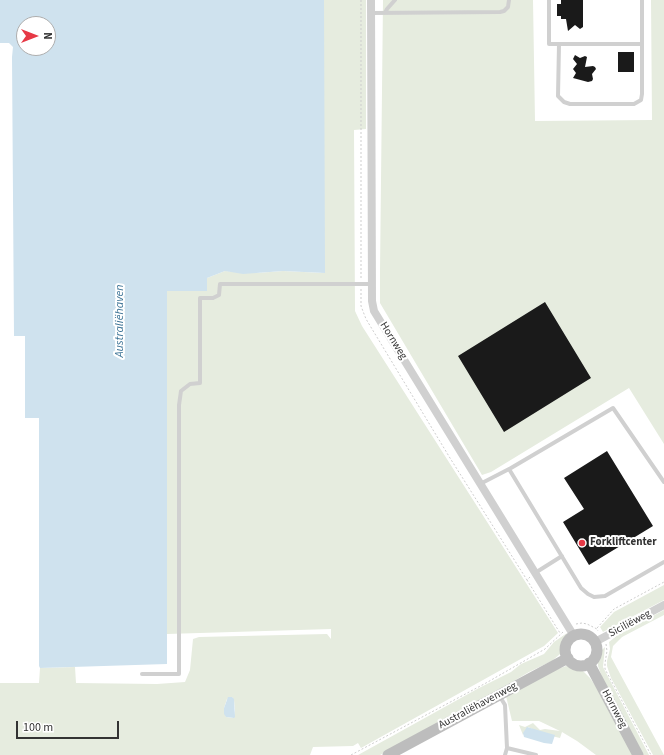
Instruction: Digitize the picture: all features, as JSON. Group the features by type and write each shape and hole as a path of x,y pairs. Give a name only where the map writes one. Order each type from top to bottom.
{"street":[{"name":"Hornweg","path":"371,0 372,301 374,311 574,636"},
{"name":"Siciliëweg","path":"599,640 664,605"},
{"path":"578,634 599,640 596,656 589,663 585,665 575,664 568,658 566,653 567,643 574,636 578,634"},
{"name":"Australiëhavenweg","path":"388,755 568,658"},
{"name":"Hornweg","path":"589,663 638,755"}],"lane":[{"path":"385,13 395,0"},
{"path":"370,14 500,12 504,11 508,7 509,0"},
{"path":"549,0 549,44 642,44"},
{"path":"559,44 558,96 564,102 570,104 634,104 640,100 642,94 642,0"},
{"path":"142,674 179,674 179,405 181,391 190,384 200,383 200,298 213,298 219,295 220,284 372,284"},
{"path":"480,484 509,469 613,408 664,482"},
{"path":"509,469 581,588 588,594 594,597 605,596 664,562"},
{"path":"535,573 562,556"},
{"path":"499,695 505,705 507,748 505,755"},
{"path":"507,748 536,755"}],"path":[{"path":"351,755 486,683 545,649 560,634 450,458 366,319 361,306 361,0"},
{"path":"527,580 535,573"},
{"path":"651,755 605,669 607,646 599,640 597,629 614,609 664,582"}],"shaded area":[{"path":"324,0 366,0 366,129 354,130 355,311 362,326 558,633 544,646 361,748 358,743 353,746 313,747 310,755 0,755 0,683 39,683 40,668 75,667 76,683 157,684 185,682 190,670 193,639 199,637 327,634 331,639 331,629 167,634 167,291 207,291 207,278 225,271 257,273 283,271 324,273","holes":["232,697 234,700 234,718 226,717 224,708 227,699"]},
{"path":"383,0 533,0 535,121 652,120 651,0 664,0 664,444 629,388 491,472 482,475 380,303"},
{"path":"664,585 664,600 603,632 600,627 614,612"},
{"path":"664,610 664,615 622,637 613,646 611,657 664,755 653,755 611,678 607,661 610,649 609,642 619,634"},
{"path":"567,633 563,649 552,661 529,672 492,694 380,755 358,755 511,672 521,664 544,654 554,642"},
{"path":"605,647 603,667 649,755 643,755 605,685 598,666 598,661 601,651"},
{"path":"566,666 582,670 590,678 599,691 634,755 596,755 562,732 560,738 543,734 528,727 523,735 519,725 525,727 533,723 540,730 545,729 560,731 539,721 512,721 506,696 550,672"}],"water":[{"name":"Australiëhaven","path":"0,0 324,0 325,273 283,271 243,274 225,271 207,278 207,291 167,291 167,664 40,668 39,666 39,418 25,418 25,336 14,336 13,47 9,43 0,43"},
{"path":"228,697 232,697 234,699 234,718 226,717 224,714 224,708"},
{"path":"527,727 555,735 552,744 524,737 523,733"}],"building":[{"path":"561,0 583,0 583,27 580,29 575,25 568,31 566,19 561,19 561,16 557,16 557,4 561,4"},
{"path":"618,52 634,52 634,72 618,72"},
{"path":"575,55 580,58 585,56 587,57 585,67 595,67 596,69 592,74 592,81 588,82 573,78 576,73 573,69 577,64 573,59"},
{"path":"545,302 591,378 504,432 458,356"},
{"path":"607,451 653,526 589,565 563,522 584,509 564,478"}],"place":[{"name":"Forkliftcenter","path":"582,543"}]}
